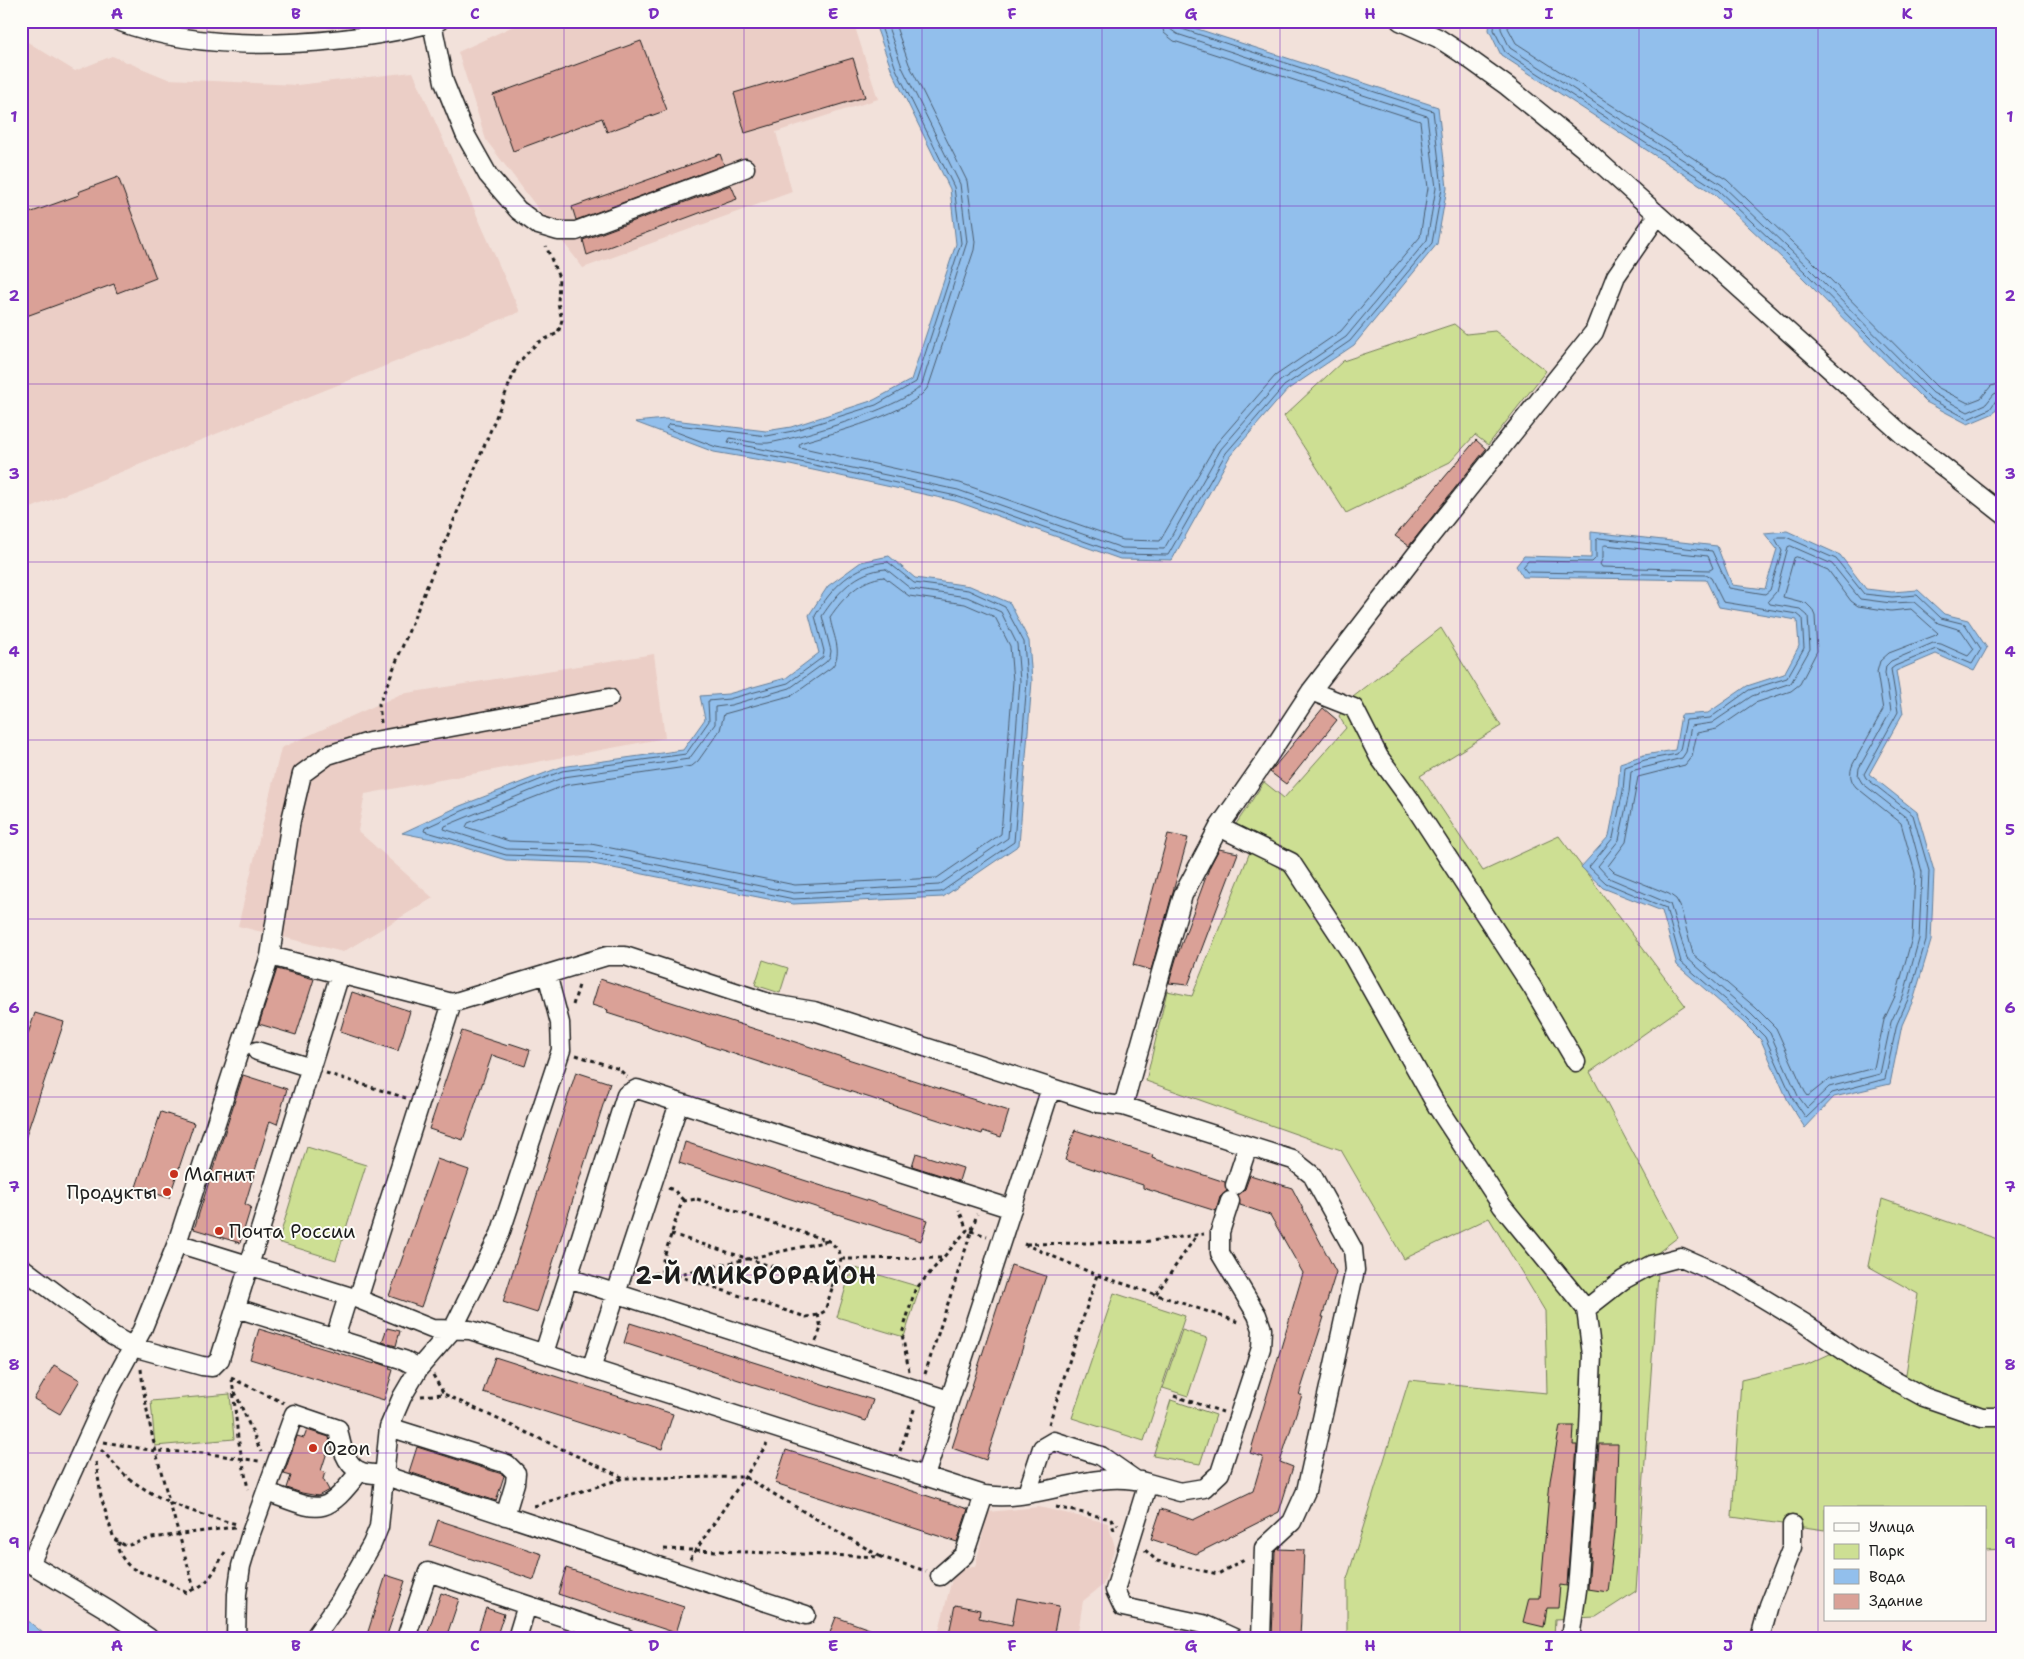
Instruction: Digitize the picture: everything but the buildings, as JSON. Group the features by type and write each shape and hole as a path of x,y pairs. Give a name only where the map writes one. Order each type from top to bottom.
{"street":[{"path":"118,21 186,39 250,43 323,40 363,36 392,32 435,22 444,82 465,134 488,175 518,210 538,225 558,231 576,231 745,168"},
{"path":"1400,21 1438,38 1484,69 1587,151 1903,435 2003,514"},
{"path":"1123,1106 1183,895 1219,827 1312,691 1434,532 1594,332 1616,276 1658,215"},
{"path":"1312,691 1354,708 1379,757 1409,798 1500,938 1576,1062"},
{"path":"149,1638 100,1605 26,1561 91,1439 110,1389 136,1347 177,1243 270,956 291,820 302,774 328,756 370,742 609,698"},
{"path":"1219,827 1291,862 1351,953 1438,1108 1497,1198 1586,1310 1592,1355 1589,1429 1577,1590 1570,1638"},
{"path":"270,956 452,1003 607,956 625,956 772,1004 814,1011 1098,1103 1123,1106 1294,1160 1312,1175 1353,1249 1355,1270 1306,1491 1292,1522 1264,1548 1261,1638"},
{"path":"21,1267 113,1336 136,1347 202,1366 212,1367 220,1359 340,974"},
{"path":"314,1638 340,1601 372,1544 379,1527 389,1427 402,1397 419,1368 453,1329 500,1234 560,1050 560,1023 547,974"},
{"path":"335,1338 353,1298 421,1103 452,1003"},
{"path":"257,1051 311,1068"},
{"path":"925,1476 1051,1088"},
{"path":"544,1354 626,1095 637,1089 1012,1209"},
{"path":"591,1369 680,1103"},
{"path":"177,1243 353,1298 432,1329 470,1330 984,1495 1027,1493 1110,1478 1141,1481 1180,1492 1204,1488 1220,1473 1261,1348 1262,1329 1258,1315 1220,1253 1220,1232 1248,1146"},
{"path":"1586,1310 1623,1280 1651,1264 1681,1257 1733,1280 1804,1323 1862,1363 1924,1397 1982,1417 2003,1417"},
{"path":"568,1278 949,1400"},
{"path":"236,1308 404,1360 419,1368"},
{"path":"236,1638 237,1594 241,1566 251,1533 267,1492 271,1464 294,1414 338,1429 348,1461 360,1471 384,1476 806,1615"},
{"path":"389,1427 508,1464 516,1473 515,1483 505,1516"},
{"path":"1027,1493 1042,1448 1054,1441 1101,1456 1141,1481"},
{"path":"267,1492 312,1508 328,1506 342,1495 360,1471"},
{"path":"1141,1481 1131,1537 1115,1590 1123,1607 1203,1624 1234,1638"},
{"path":"940,1576 964,1555 984,1495"},
{"path":"1760,1638 1769,1605 1792,1547 1792,1526"},
{"path":"406,1638 428,1572 626,1638"},
{"path":"516,1638 527,1605"}],"path":[{"path":"383,739 379,704 518,363 536,343 558,333 562,320 558,303 559,278 538,225"},
{"path":"560,1050 620,1069 637,1089"},
{"path":"311,1068 421,1103"},
{"path":"951,1189 966,1230"},
{"path":"697,1199 829,1241 839,1250 841,1260 825,1311 818,1315 806,1317 674,1275 665,1269 663,1260 671,1234 680,1207 684,1202 697,1199"},
{"path":"898,1459 916,1389 982,1199"},
{"path":"966,1230 994,1239"},
{"path":"916,1389 902,1334 915,1290 966,1230"},
{"path":"1018,1244 1143,1242 1220,1232"},
{"path":"671,1234 833,1286"},
{"path":"1156,1294 1197,1235"},
{"path":"674,1275 829,1241"},
{"path":"1024,1244 1097,1275 1262,1329"},
{"path":"841,1260 942,1258"},
{"path":"1042,1448 1097,1275"},
{"path":"812,1356 821,1328 818,1315"},
{"path":"136,1347 144,1401 155,1451 194,1589"},
{"path":"220,1359 227,1375 289,1405 294,1414"},
{"path":"232,1378 241,1458 248,1496"},
{"path":"233,1389 252,1435 271,1464"},
{"path":"402,1397 444,1394 624,1478"},
{"path":"1174,1396 1238,1417"},
{"path":"680,1573 777,1428"},
{"path":"91,1439 155,1451 203,1453 271,1464"},
{"path":"91,1439 130,1479 170,1504 211,1518 244,1526 152,1538 126,1546 114,1538 101,1498 91,1439"},
{"path":"532,1507 624,1478 745,1477 881,1557 940,1576"},
{"path":"1053,1506 1111,1519 1157,1561 1218,1574 1264,1548"},
{"path":"1111,1519 1123,1563"},
{"path":"120,1542 117,1548 121,1558 128,1567 138,1573 161,1579 186,1593 202,1586 210,1579 226,1550 235,1539 251,1533"},
{"path":"657,1548 881,1557"}],"shaded area":[{"path":"524,21 853,21 878,99 776,132 792,192 583,268 486,140 458,52"},
{"path":"21,38 75,71 112,56 168,79 297,85 413,72 520,312 21,512"},
{"path":"654,654 665,738 365,794 358,831 433,898 343,952 238,926 281,748 401,694"},
{"path":"1039,1507 1108,1523 1115,1547 1103,1585 1083,1601 1077,1638 937,1638 954,1571 960,1567 975,1567 988,1512"}],"green space":[{"path":"1454,324 1466,334 1495,331 1546,371 1488,445 1475,435 1450,462 1346,513 1284,416 1343,361"},
{"path":"1441,628 1501,726 1420,776 1483,871 1559,836 1685,1005 1590,1072 1678,1237 1656,1254 1658,1273 1636,1591 1596,1617 1555,1619 1554,1638 1347,1638 1347,1579 1409,1380 1547,1393 1545,1311 1489,1218 1404,1259 1341,1150 1146,1081 1167,991 1192,996 1256,837 1236,824 1264,782 1284,798 1346,728 1339,716 1353,697"},
{"path":"763,960 788,968 780,993 755,985"},
{"path":"307,1147 366,1165 336,1260 278,1242"},
{"path":"1882,1199 2003,1241 2003,1550 1986,1551 1986,1506 1824,1506 1824,1530 1732,1517 1741,1380 1806,1365 1832,1353 1903,1394 1918,1294 1868,1266"},
{"path":"852,1267 920,1287 904,1337 837,1317"},
{"path":"1114,1293 1185,1316 1144,1441 1072,1418"},
{"path":"1182,1330 1207,1338 1188,1396 1163,1388"},
{"path":"230,1394 234,1439 155,1446 151,1401"},
{"path":"1171,1400 1216,1415 1200,1464 1153,1456"}],"water":[{"path":"874,21 1173,21 1438,107 1447,188 1437,244 1354,345 1287,390 1230,456 1172,560 1120,559 955,501 790,465 714,452 635,422 665,419 766,431 791,427 874,400 911,380 956,244 950,189 892,71"},
{"path":"1490,21 2003,21 2003,399 1994,413 1968,424 1926,402 1801,276 1714,194 1501,55 1489,30"},
{"path":"1787,531 1840,555 1866,589 1892,592 1918,590 1944,614 1968,620 1987,648 1974,671 1936,654 1896,671 1903,713 1869,774 1917,812 1934,871 1931,941 1914,998 1902,1025 1890,1084 1834,1097 1805,1128 1788,1101 1761,1040 1677,965 1662,911 1603,888 1581,867 1609,836 1618,790 1620,763 1644,755 1675,750 1681,715 1708,713 1747,686 1784,674 1799,646 1797,620 1719,607 1706,580 1523,577 1516,566 1524,556 1591,558 1591,532 1717,546 1732,585 1765,589 1777,549 1764,533"},
{"path":"889,556 915,578 970,586 1010,603 1029,641 1032,681 1019,845 943,897 793,904 588,863 506,860 447,842 402,833 460,806 561,767 683,750 705,719 700,696 728,694 786,678 819,653 809,615 828,586 861,562"},
{"path":"21,1615 49,1638 21,1638"}],"place":[{"name":"Магнит","path":"174,1174"},
{"name":"Продукты","path":"167,1192"},
{"name":"Почта России","path":"219,1231"},
{"name":"Ozon","path":"313,1448"}],"district":[{"name":"2-Й МИКРОРАЙОН","path":"756,1276"}]}
